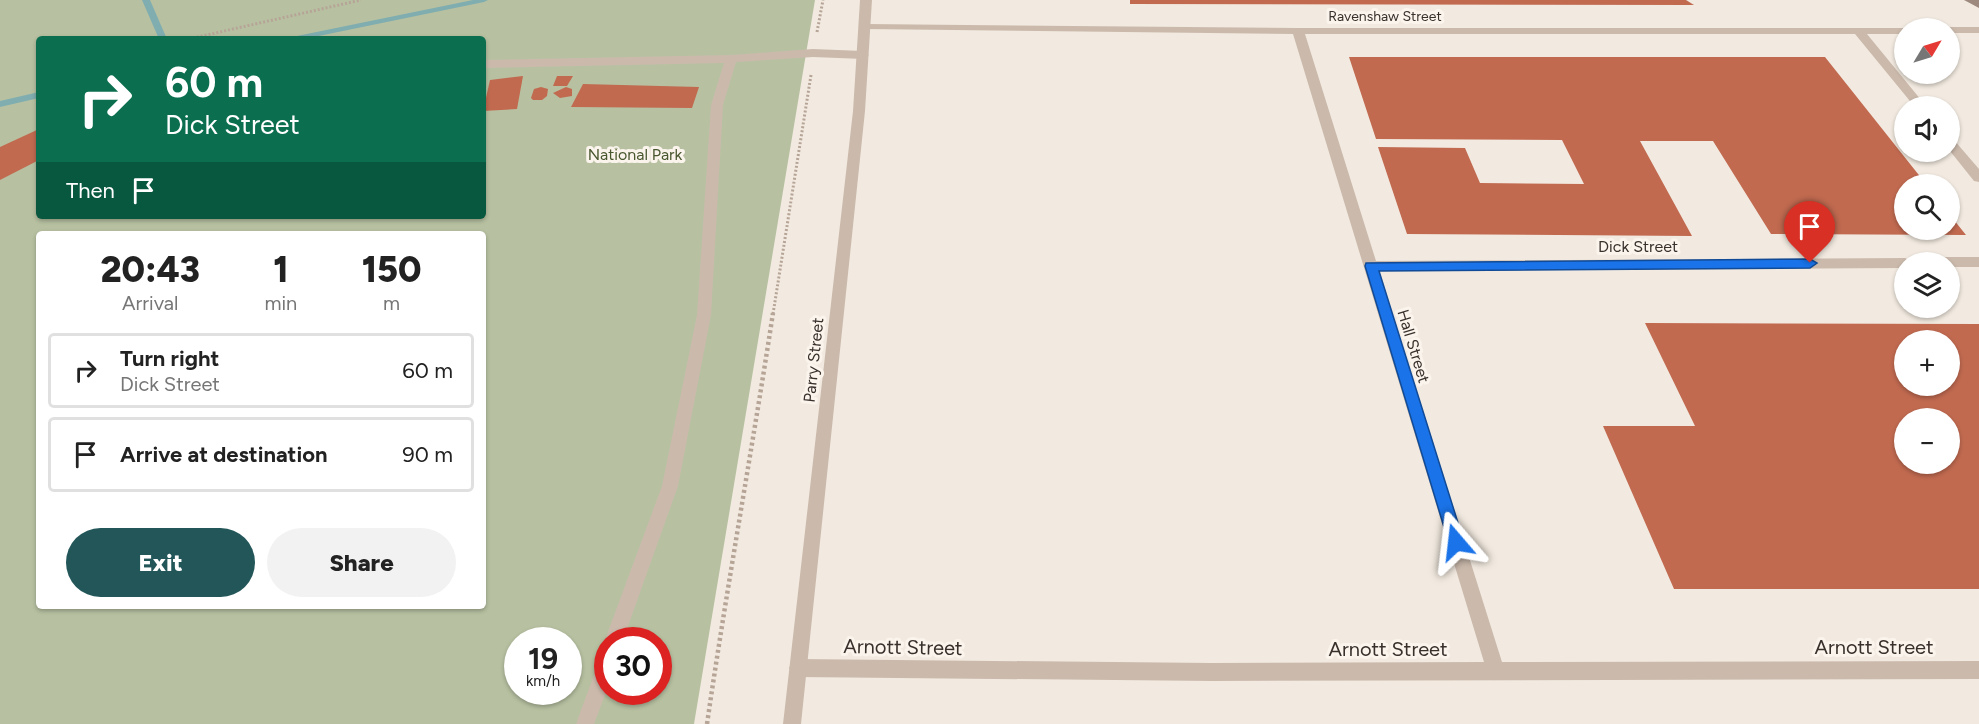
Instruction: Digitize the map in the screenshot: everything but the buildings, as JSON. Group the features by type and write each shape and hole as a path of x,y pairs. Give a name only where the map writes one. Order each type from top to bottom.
{"main road":[{"path":"1970,0 1979,4"}],"street":[{"name":"Parry Street","path":"792,724 866,27 866,0"},
{"name":"Ravenshaw Street","path":"866,27 1894,31"},
{"name":"Hall Street","path":"1298,30 1496,671"},
{"path":"1960,30 1979,30"},
{"path":"1858,31 1912,96"},
{"path":"486,64 731,59 813,53 863,56"},
{"path":"619,627 670,486 704,315 717,105 731,59"},
{"path":"1960,155 1979,178"},
{"path":"1960,262 1979,262"},
{"name":"Dick Street","path":"1371,266 1894,263"},
{"name":"Arnott Street","path":"798,668 1200,672 1979,669"},
{"path":"585,724 594,699"}],"path":[{"path":"202,36 360,0"},
{"path":"707,724 823,0"}],"green space":[{"name":"National Park","path":"0,0 815,0 694,724 0,724"}],"waterway":[{"path":"146,0 162,36"},
{"path":"307,36 484,0"},
{"path":"0,104 36,96"}],"route":[{"path":"1456,542 1371,266 1810,263"}]}
